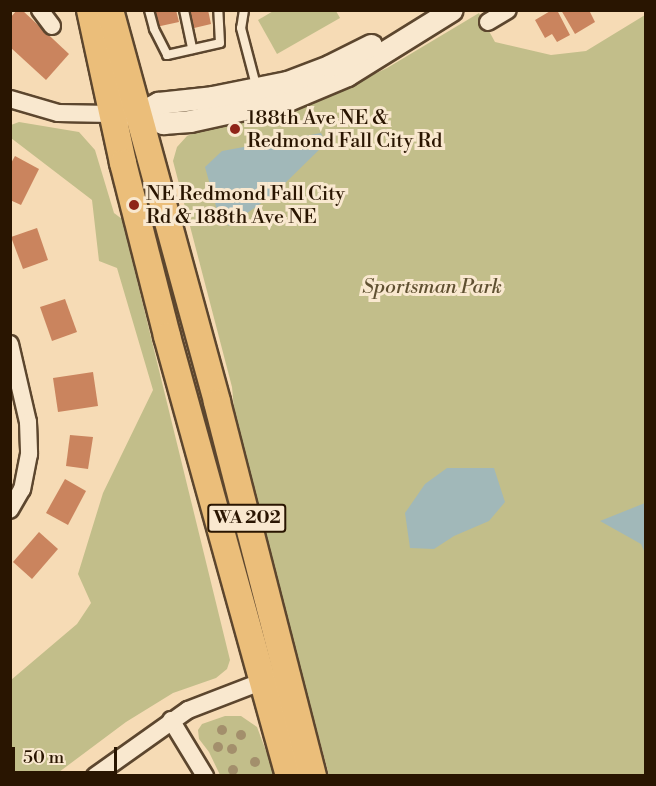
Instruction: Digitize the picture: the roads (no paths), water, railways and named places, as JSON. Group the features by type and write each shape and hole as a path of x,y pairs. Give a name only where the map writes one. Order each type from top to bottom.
{"main road":[{"name":"WA 202","path":"90,10 111,114 167,336 249,639 275,677 313,776"},
{"name":"WA 202","path":"110,10 277,630 275,677 289,776"}],"street":[{"path":"40,10 52,26"},
{"path":"138,114 158,103 257,89 287,82 356,54 425,10"},
{"path":"10,99 58,113 138,114 163,123 190,121 283,101 347,75 452,10"},
{"path":"488,22 508,10"},
{"path":"10,344 28,422 28,454 22,489 10,510"},
{"path":"95,776 171,720 196,706 275,677"},
{"path":"171,720 206,776"}],"lane":[{"path":"149,10 153,29 167,55 220,44 218,10"},
{"path":"184,10 192,49"},
{"path":"243,10 241,28 257,89"}],"water":[{"path":"321,133 326,143 274,194 229,226 219,217 205,167 222,151"},
{"path":"447,468 494,468 505,502 489,521 454,536 434,549 410,548 405,513 425,484"},
{"path":"645,503 645,553 641,544 600,521"}],"place":[{"name":"188th Ave NE & Redmond Fall City Rd","path":"235,129"},
{"name":"NE Redmond Fall City Rd & 188th Ave NE","path":"134,205"}],"park label":[{"name":"Sportsman Park","path":"432,287"}]}
